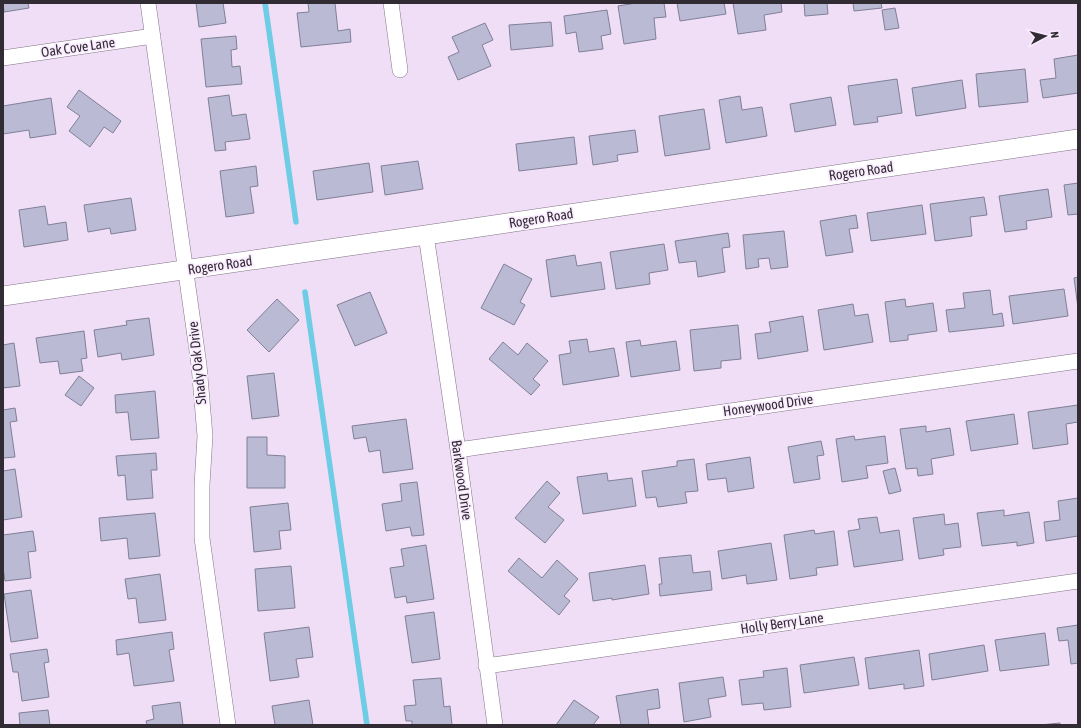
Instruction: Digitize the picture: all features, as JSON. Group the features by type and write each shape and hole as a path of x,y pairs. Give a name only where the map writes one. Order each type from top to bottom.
{"street":[{"name":"Shady Oak Drive","path":"148,3 199,365 205,436 202,484 202,538 228,725"},
{"path":"391,3 400,70"},
{"name":"Oak Cove Lane","path":"3,58 152,36"},
{"name":"Rogero Road","path":"3,296 1078,139"},
{"name":"Barkwood Drive","path":"426,235 458,450 495,725"},
{"name":"Honeywood Drive","path":"458,450 1078,361"},
{"name":"Holly Berry Lane","path":"486,666 1078,581"}],"building":[{"path":"3,3 28,3 29,8 4,12"},
{"path":"196,3 223,3 226,23 199,27"},
{"path":"308,3 335,3 338,31 350,29 351,42 301,47 297,13 309,12"},
{"path":"636,3 664,3 666,17 654,18 656,39 624,44 618,6"},
{"path":"677,3 724,3 726,14 680,21"},
{"path":"733,3 781,3 782,12 764,15 766,30 738,34"},
{"path":"804,3 827,3 828,14 805,16"},
{"path":"853,3 881,3 882,8 854,11"},
{"path":"895,8 899,28 885,30 882,10"},
{"path":"607,10 611,34 601,36 603,49 579,52 576,32 566,34 564,16"},
{"path":"551,22 553,46 511,50 509,25"},
{"path":"485,23 493,40 482,45 491,66 458,80 448,57 459,52 452,37"},
{"path":"236,36 237,49 231,50 232,67 240,66 242,84 206,87 201,39"},
{"path":"1078,55 1078,93 1043,98 1040,80 1056,78 1054,59"},
{"path":"1025,69 1028,102 979,107 976,74"},
{"path":"897,79 902,113 877,117 878,122 854,125 848,86"},
{"path":"962,80 966,108 916,116 912,88"},
{"path":"79,90 121,121 113,133 104,127 90,147 69,131 80,116 67,107"},
{"path":"229,95 232,116 246,114 250,139 225,142 226,150 215,151 208,98"},
{"path":"740,96 742,110 762,107 767,136 726,143 719,100"},
{"path":"831,97 836,125 795,132 790,104"},
{"path":"51,98 56,134 30,138 29,130 3,134 3,106"},
{"path":"704,109 710,149 665,156 659,116"},
{"path":"635,130 638,152 617,155 618,161 593,165 589,136"},
{"path":"574,137 577,164 519,171 516,144"},
{"path":"418,161 423,189 385,195 381,166"},
{"path":"369,163 373,192 317,200 313,171"},
{"path":"256,166 258,186 250,187 254,213 226,217 220,171"},
{"path":"1078,183 1078,214 1068,215 1064,185"},
{"path":"1048,189 1052,217 1026,221 1027,229 1005,232 999,196"},
{"path":"984,197 987,215 970,217 972,236 935,241 930,204"},
{"path":"131,198 136,230 111,234 110,228 88,232 84,205"},
{"path":"922,205 926,234 871,241 867,213"},
{"path":"45,206 48,225 66,222 68,240 24,247 19,210"},
{"path":"856,215 858,228 849,229 853,252 826,256 820,221"},
{"path":"784,231 788,267 771,269 769,258 758,259 759,267 746,269 743,235"},
{"path":"728,233 730,247 722,248 725,272 698,277 696,261 679,263 675,241"},
{"path":"664,244 668,270 649,273 650,284 616,289 610,252"},
{"path":"575,255 577,266 601,262 605,289 551,297 546,260"},
{"path":"504,264 532,279 520,302 525,305 514,325 481,308"},
{"path":"1078,277 1078,308 1074,278"},
{"path":"1064,289 1068,316 1013,324 1009,296"},
{"path":"990,290 993,315 1002,313 1004,326 949,332 946,310 965,308 963,293"},
{"path":"370,292 387,333 355,346 337,305"},
{"path":"277,299 299,320 269,352 247,330"},
{"path":"905,299 906,307 933,303 937,331 908,335 908,340 890,342 885,302"},
{"path":"853,304 855,316 868,314 873,342 824,350 818,310"},
{"path":"803,316 808,351 758,359 755,334 771,332 769,322"},
{"path":"149,318 154,355 122,360 121,353 98,357 94,330 127,325 126,321"},
{"path":"738,325 741,359 721,361 721,368 694,371 690,330"},
{"path":"84,331 87,358 81,359 83,371 60,374 58,361 40,363 36,338"},
{"path":"587,339 589,352 614,348 619,376 563,385 559,355 571,353 569,341"},
{"path":"640,340 641,346 676,341 680,370 631,377 626,342"},
{"path":"503,342 518,355 527,343 548,361 533,379 540,385 531,395 489,359"},
{"path":"14,343 20,386 3,388 3,345"},
{"path":"274,373 279,416 252,419 247,376"},
{"path":"79,376 94,388 81,406 65,395"},
{"path":"155,391 159,438 131,440 128,412 116,413 115,395"},
{"path":"1078,405 1078,422 1066,424 1068,444 1033,449 1028,412"},
{"path":"15,408 17,421 10,422 15,457 3,458 3,410"},
{"path":"1014,414 1018,444 971,451 966,421"},
{"path":"406,419 413,469 383,473 380,450 369,452 366,437 354,439 352,426"},
{"path":"926,426 926,432 950,428 954,455 931,459 933,474 918,476 917,468 906,469 900,429"},
{"path":"854,436 855,440 885,436 888,463 866,466 868,478 842,482 836,439"},
{"path":"247,437 267,437 267,455 285,456 285,488 247,488"},
{"path":"821,441 824,455 817,456 820,479 794,483 788,447"},
{"path":"156,453 157,470 151,470 153,498 127,500 125,475 118,476 116,456"},
{"path":"750,457 754,488 728,492 726,478 708,480 706,464"},
{"path":"694,459 698,491 685,492 687,503 658,507 656,497 646,498 642,471 677,466 677,461"},
{"path":"895,468 901,491 889,494 883,471"},
{"path":"15,469 22,517 3,520 3,471"},
{"path":"607,473 608,481 632,478 636,506 583,514 577,477"},
{"path":"547,481 560,493 548,507 564,520 545,543 515,518"},
{"path":"417,482 424,535 412,536 410,527 386,531 382,504 402,501 400,484"},
{"path":"1078,498 1078,536 1046,541 1044,522 1060,520 1058,501"},
{"path":"288,503 291,530 279,531 281,549 254,552 250,507"},
{"path":"1004,510 1004,516 1029,512 1034,543 1017,546 1017,542 982,546 977,513"},
{"path":"155,513 160,556 129,559 127,538 101,541 99,518"},
{"path":"944,514 945,525 958,523 961,547 943,549 944,555 919,559 913,518"},
{"path":"877,517 880,533 899,530 903,560 854,567 848,531 860,529 858,519"},
{"path":"814,530 815,534 834,531 838,565 816,568 817,575 790,579 784,535"},
{"path":"33,531 36,551 28,552 31,578 5,581 3,568 3,535"},
{"path":"771,543 777,580 747,584 746,575 722,579 718,551"},
{"path":"426,545 434,599 407,603 406,596 395,598 390,568 404,566 401,549"},
{"path":"691,555 693,573 710,571 712,590 660,596 659,584 662,584 659,558"},
{"path":"519,558 542,578 557,560 578,579 564,596 570,601 559,615 508,571"},
{"path":"645,565 649,594 612,600 612,598 593,601 589,573"},
{"path":"291,566 295,608 258,611 255,569"},
{"path":"160,574 166,620 139,623 136,598 128,599 125,579"},
{"path":"31,590 38,638 11,642 4,594"},
{"path":"434,612 440,659 412,663 405,616"},
{"path":"1078,625 1078,663 1071,664 1068,640 1059,641 1057,628"},
{"path":"309,627 313,657 296,659 299,677 270,681 264,633"},
{"path":"172,632 174,649 169,650 174,681 134,686 129,653 117,655 116,640"},
{"path":"1045,633 1049,665 1000,671 995,640"},
{"path":"984,645 988,671 932,680 929,654"},
{"path":"47,649 49,662 44,663 49,697 22,701 18,672 13,672 10,654"},
{"path":"919,650 924,686 904,689 904,684 869,689 865,658"},
{"path":"854,657 859,685 804,693 800,665"},
{"path":"787,668 791,707 764,710 763,703 742,705 739,680 764,677 763,671"},
{"path":"723,677 726,696 708,699 711,717 684,722 679,683"},
{"path":"441,678 444,707 450,706 452,725 412,725 412,721 406,721 404,706 416,705 413,680"},
{"path":"658,689 660,708 647,710 649,725 621,725 616,696"},
{"path":"309,700 313,725 275,725 272,706"},
{"path":"574,700 599,717 593,725 556,725"},
{"path":"180,702 183,725 147,725 146,721 154,719 152,706"},
{"path":"48,710 50,725 20,725 19,713"},
{"path":"1060,723 1060,725 1040,725"}],"waterway":[{"path":"265,3 296,222"},
{"path":"305,292 367,725"}]}
